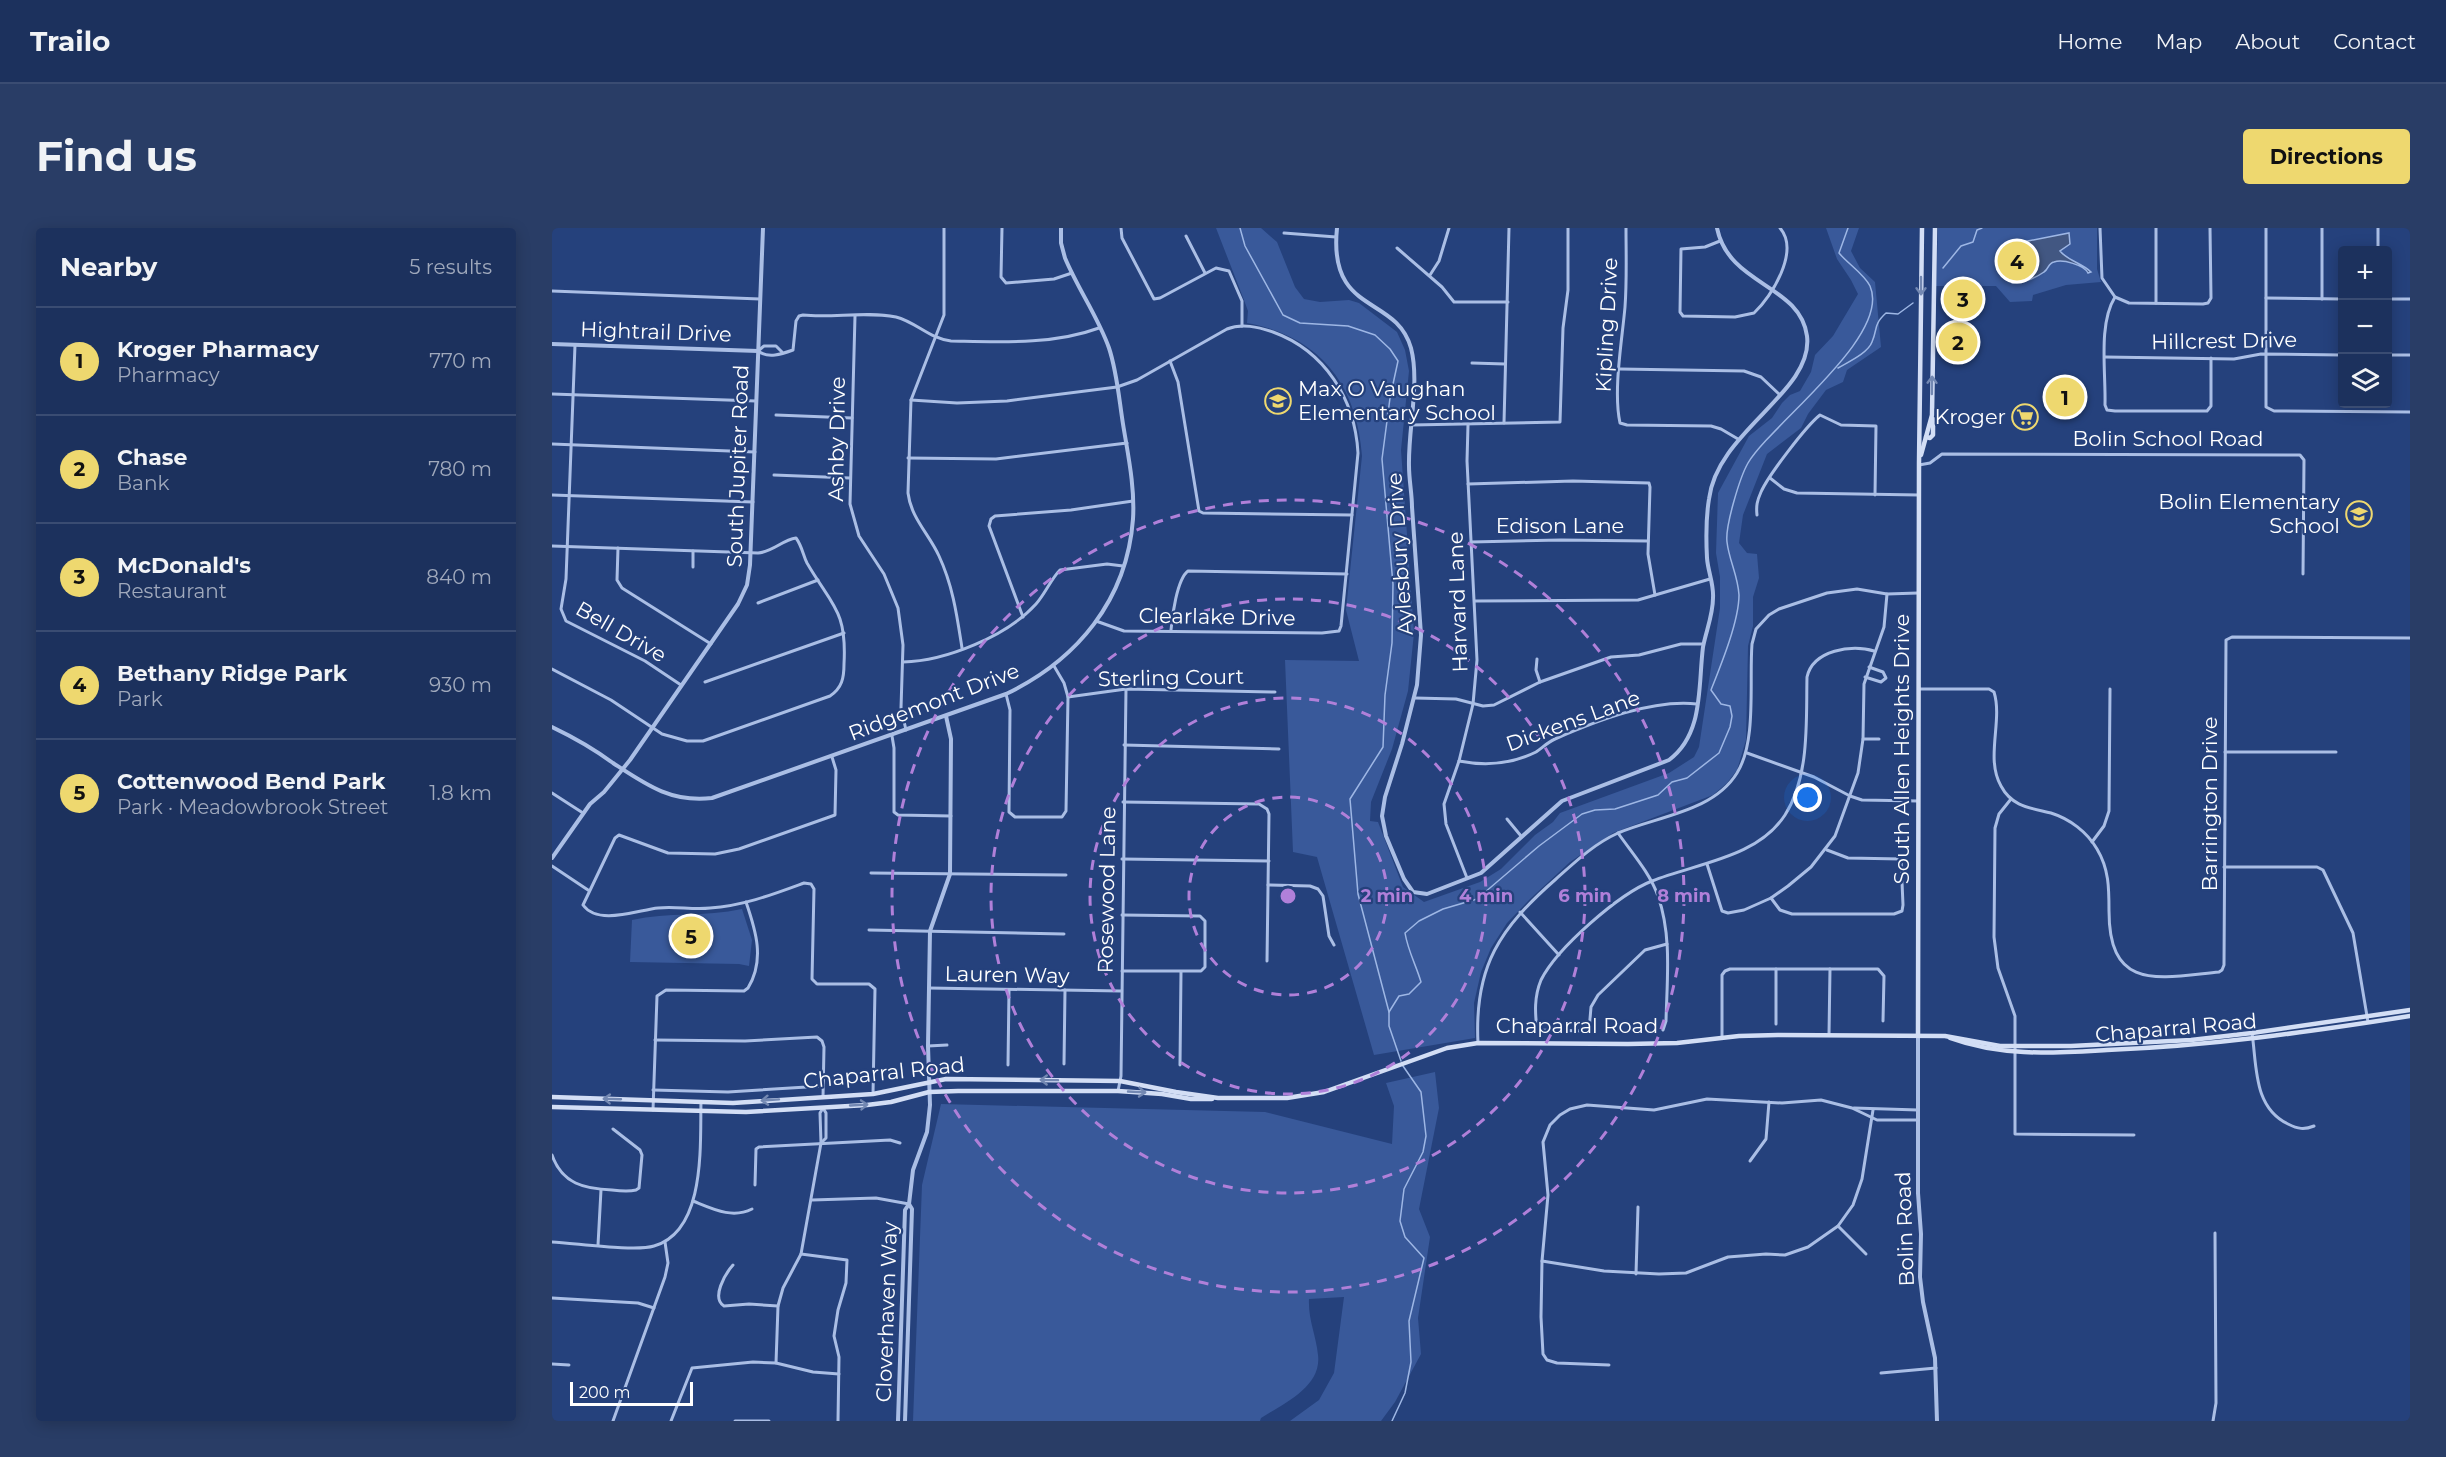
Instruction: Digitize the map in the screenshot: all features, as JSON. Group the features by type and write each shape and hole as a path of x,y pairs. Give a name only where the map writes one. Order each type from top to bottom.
{"main road":[{"name":"South Allen Heights Drive","path":"1918,1035 1918,593 1922,228"},
{"name":"South Allen Heights Drive","path":"1919,464 1932,415 1935,228"},
{"path":"1921,322 1932,322"},
{"path":"1919,401 1922,432 1926,437"},
{"name":"Chaparral Road","path":"2368,1020 2410,1010"},
{"name":"Chaparral Road","path":"552,1107 746,1112 885,1103 929,1092 1118,1091 1162,1094 1191,1099 1303,1096 1324,1092 1434,1053 1478,1043 1628,1044 1677,1043 1722,1038 1918,1035 1945,1036 2016,1050 2252,1036 2410,1016"},
{"name":"Chaparral Road","path":"552,1097 733,1102 873,1094 946,1079 1120,1081 1189,1095 1218,1098"},
{"path":"823,1097 823,1107"}],"street":[{"name":"South Jupiter Road","path":"552,858 584,813 622,769 711,644 745,590 751,553 763,228"},
{"path":"944,228 944,315 911,400 908,459 909,505 935,548 949,580 955,601 962,648"},
{"path":"1002,228 1001,277 1006,284 1054,279 1072,273"},
{"name":"Ridgemont Drive","path":"552,727 573,738 641,783 660,792 683,798 706,798 726,794 1006,694 1032,681 1075,648 1110,599 1131,538 1133,501 1127,443 1110,350 1072,273 1063,250 1061,228"},
{"path":"1121,228 1122,238 1154,299 1221,267 1231,273 1242,301 1242,326"},
{"name":"Aylesbury Drive","path":"1337,228 1337,261 1351,289 1366,303 1390,318 1403,331 1410,344 1414,372 1409,467 1421,635 1420,658 1415,698 1385,796 1382,816 1386,836 1410,889 1417,894 1427,894 1467,878"},
{"path":"1430,275 1439,261 1449,228"},
{"path":"1504,423 1509,228"},
{"path":"1410,425 1560,422 1563,328 1568,290 1568,228"},
{"name":"Kipling Drive","path":"1626,228 1625,301 1620,340 1620,423 1711,426 1738,439"},
{"path":"1467,878 1489,867 1562,801 1656,766 1676,755 1687,742 1693,729 1704,644 1713,598 1707,558 1710,490 1718,469 1738,439 1797,377 1803,365 1807,338 1804,324 1793,308 1734,263 1720,242 1717,228"},
{"path":"1720,242 1705,247 1681,249 1681,315 1685,317 1744,317 1757,310 1783,272 1786,260 1784,232 1780,228"},
{"path":"2100,228 2102,278 2115,297 2128,303 2203,304 2211,300 2210,228"},
{"path":"2156,228 2156,303"},
{"path":"2266,228 2265,402 2269,410 2410,412"},
{"path":"2322,228 2322,299"},
{"path":"2378,228 2378,246"},
{"path":"1284,233 1336,237"},
{"path":"1186,236 1205,273"},
{"path":"1397,248 1430,275 1454,302 1508,303"},
{"path":"552,291 760,299"},
{"path":"2115,297 2109,306 2106,319 2105,405 2107,410 2209,410 2211,358"},
{"path":"2266,298 2338,299"},
{"path":"2392,299 2410,299"},
{"path":"782,352 791,352 795,348 796,321 799,316 893,317 909,322 936,337 951,341 1024,341 1082,334 1099,328"},
{"name":"Ashby Drive","path":"855,316 850,504 856,529 863,544 884,574 898,608 903,662 901,708 906,730"},
{"path":"911,400 957,403 1007,401 1117,387 1137,380 1227,329 1242,326 1267,330 1300,345 1324,366 1341,389 1350,408 1357,438 1358,462 1347,574 1188,571 1183,576 1174,607 1171,630"},
{"name":"Hightrail Drive","path":"552,344 758,351 764,355 776,355 782,352 776,346 764,346 758,351"},
{"name":"Bell Drive","path":"575,345 565,587 561,609 563,617 570,623 645,661 681,685"},
{"name":"Hillcrest Drive","path":"2105,357 2234,359 2265,355 2338,355"},
{"path":"2392,355 2410,355"},
{"path":"1170,361 1178,382 1199,511 1352,515"},
{"path":"1472,363 1505,364"},
{"path":"1620,369 1744,371 1761,377 1780,395"},
{"path":"552,394 756,402"},
{"path":"776,415 852,418"},
{"path":"1757,515 1756,504 1762,489 1819,415 1841,425 1876,426 1875,495"},
{"name":"Harvard Lane","path":"1467,878 1444,814 1446,796 1459,761 1473,704 1477,660 1468,484 1468,425"},
{"path":"908,459 1008,458 1127,443"},
{"path":"552,444 755,452"},
{"name":"Bolin School Road","path":"1919,464 1930,464 1942,454 2300,455 2304,460 2303,574"},
{"path":"774,475 850,478"},
{"path":"1770,478 1784,489 1797,493 1919,495"},
{"path":"1468,484 1649,483 1648,541 1655,595"},
{"path":"552,495 753,502"},
{"path":"1023,617 989,526 992,518 1133,501"},
{"path":"552,546 751,553 771,551 789,539 796,538 806,560 840,615 844,633 844,678 837,690 830,696 703,741 676,739 652,727 591,688 552,669"},
{"name":"Edison Lane","path":"1472,542 1648,541"},
{"path":"618,548 617,580 622,588 711,644"},
{"path":"693,551 693,567"},
{"path":"903,662 926,661 995,635 1023,617 1035,605 1060,570 1107,564 1123,566"},
{"name":"Clearlake Drive","path":"1096,621 1124,631 1335,633 1339,631 1347,574"},
{"path":"1475,601 1638,600 1711,579"},
{"path":"758,603 818,580"},
{"path":"1478,1043 1478,1006 1487,963 1503,933 1520,912 1592,847 1618,833 1714,798 1728,786 1739,771 1747,753 1749,738 1752,644 1756,629 1762,621 1779,609 1841,590 1857,589 1887,594 1918,593"},
{"path":"1706,863 1724,912 1744,910 1771,898 1796,880 1826,850 1843,818 1858,773 1863,739 1865,677 1885,624 1887,594"},
{"path":"705,682 844,633"},
{"name":"Barrington Drive","path":"2092,842 2102,858 2108,876 2111,942 2124,964 2136,973 2152,977 2219,972 2222,970 2227,638 2410,638"},
{"path":"1415,698 1456,699 1473,704 1494,705 1540,682 1611,657 1639,655 1681,644 1704,644"},
{"path":"1667,944 1645,950 1598,995 1591,1007 1589,1031 1537,1030 1536,995 1541,981 1559,955 1618,900 1652,881 1733,854 1770,832 1785,815 1795,795 1806,748 1810,668 1817,659 1843,650 1859,647 1874,651"},
{"path":"1537,659 1536,670 1540,682"},
{"path":"1006,694 1010,710 1010,814 1015,817 1060,818 1065,815 1068,697 1064,683 1054,666"},
{"path":"1865,677 1881,682 1886,678 1883,672 1869,667"},
{"name":"Sterling Court","path":"1068,697 1126,689 1275,692"},
{"name":"Rosewood Lane","path":"1118,1091 1120,1081 1126,689"},
{"path":"1919,689 1989,689 1994,692 1995,773 2001,787 2011,799 2024,808 2050,813 2068,820 2092,842 2104,826 2109,811 2110,689"},
{"name":"Dickens Lane","path":"1459,761 1478,764 1510,761 1537,751 1554,739 1640,709 1680,702 1697,705"},
{"name":"Cloverhaven Way","path":"898,1421 905,1210 909,1204 913,1170 927,1132 930,932 950,874 951,739 946,716"},
{"path":"891,736 894,748 894,812 898,815 951,816"},
{"path":"1863,739 1879,739"},
{"path":"1125,745 1279,748"},
{"path":"2225,752 2336,752"},
{"path":"1747,753 1800,772 1862,800 1918,801"},
{"path":"832,757 836,770 836,811 831,817 739,849 706,855 668,853 619,835 615,838 583,903 584,907 599,914 614,916 659,908 708,909 746,902 804,883 811,884 814,889 812,979 817,984 869,984 875,989 873,1094"},
{"path":"552,793 584,813"},
{"path":"2011,799 1999,814 1995,828 1994,932 1998,968 2014,1011 2015,1134 2134,1135"},
{"path":"1124,802 1262,805 1269,814 1267,961"},
{"path":"1508,819 1521,837"},
{"path":"1618,833 1652,881 1663,914 1667,944 1666,1021 1663,1030"},
{"path":"1771,898 1780,910 1792,914 1894,914 1902,911 1902,860 1848,858 1826,850"},
{"path":"1122,859 1269,861"},
{"path":"552,866 588,890"},
{"path":"2224,867 2317,867 2323,870 2353,933 2368,1020"},
{"path":"871,873 1065,875"},
{"path":"1268,885 1310,886 1318,889 1323,896 1329,936 1334,945"},
{"path":"653,1110 656,999 660,992 744,991 749,987 757,963 758,944 746,902"},
{"path":"1520,912 1559,955"},
{"path":"1121,971 1181,972 1203,970 1205,967 1204,918 1200,916 1122,915"},
{"path":"869,930 1064,934"},
{"path":"1776,969 1776,1024"},
{"path":"1829,1035 1830,969"},
{"path":"1722,1038 1722,975 1725,970 1875,969 1882,972 1884,976 1883,1021"},
{"path":"1180,1065 1181,972"},
{"name":"Lauren Way","path":"929,988 1121,991"},
{"path":"1008,1065 1009,990"},
{"path":"1064,1064 1065,990"},
{"name":"Bolin Road","path":"1918,1035 1917,1120 1921,1286 1936,1368 1937,1421"},
{"path":"2252,1036 2258,1084 2269,1109 2280,1119 2299,1129 2314,1126"},
{"path":"655,1040 745,1041 817,1037 822,1041 824,1047 823,1097"},
{"path":"928,1046 947,1046"},
{"path":"653,1090 728,1092 823,1086"},
{"path":"1609,1365 1557,1363 1544,1357 1540,1317 1548,1195 1543,1140 1546,1131 1555,1120 1579,1106 1599,1104 1643,1110 1707,1099 1769,1102 1821,1100 1873,1110 1918,1110"},
{"path":"552,1242 645,1248 665,1242 678,1232 685,1223 693,1201 698,1166 701,1102"},
{"path":"1750,1161 1766,1139 1769,1102"},
{"path":"776,1363 778,1306 783,1288 801,1254 821,1143 820,1114 823,1107"},
{"path":"1852,1107 1877,1120 1917,1120"},
{"path":"1542,1261 1636,1274 1686,1273 1728,1257 1766,1254 1785,1256 1815,1243 1838,1227 1858,1194 1864,1172 1873,1110"},
{"path":"1902,1121 1903,1110"},
{"path":"552,1155 564,1177 576,1185 601,1190 633,1191 639,1188 642,1162 640,1150 613,1129"},
{"path":"755,1185 756,1149 759,1147 890,1140 900,1143"},
{"path":"598,1245 601,1190"},
{"path":"812,1200 876,1198 909,1204"},
{"path":"693,1201 730,1214 742,1214 752,1209"},
{"name":"Cloverhaven Way","path":"905,1421 912,1209 909,1204"},
{"path":"1636,1274 1638,1207"},
{"path":"1838,1227 1866,1254"},
{"path":"2213,1421 2216,1403 2215,1233"},
{"path":"613,1421 668,1263 665,1242"},
{"path":"801,1254 847,1260 846,1283 837,1310 834,1336 839,1357 838,1421"},
{"path":"733,1265 726,1273 721,1288 718,1301 720,1304 724,1306 749,1304 778,1306"},
{"path":"552,1298 638,1303 654,1308"},
{"path":"671,1421 692,1368 735,1362 776,1363 801,1371 839,1374"},
{"path":"552,1364 569,1365"},
{"path":"1881,1373 1936,1368"},
{"path":"735,1421 769,1421"}],"shaded area":[{"path":"1216,228 1261,228 1277,242 1295,287 1304,299 1320,302 1349,300 1359,303 1397,332 1405,350 1409,371 1401,450 1414,633 1408,691 1392,749 1371,802 1370,821 1378,822 1403,887 1424,902 1480,882 1501,869 1560,813 1669,773 1694,757 1699,747 1720,608 1720,577 1716,553 1718,493 1749,436 1772,418 1790,395 1800,391 1811,372 1815,355 1833,336 1858,294 1837,259 1826,228 1859,228 1851,251 1860,268 1875,282 1881,347 1847,370 1843,382 1826,390 1808,414 1801,428 1767,454 1743,515 1739,543 1747,553 1757,554 1759,578 1753,597 1753,626 1748,646 1746,740 1737,770 1713,795 1613,833 1570,862 1530,899 1507,923 1491,948 1481,972 1474,1003 1475,1038 1374,1055 1317,857 1293,852 1285,660 1359,661 1346,610 1362,456 1359,430 1352,407 1330,367 1295,339 1272,329 1247,323 1248,311"},
{"path":"1938,228 2097,228 2097,269 2101,282 2066,285 2033,295 2032,301 2010,302 1996,286 1936,286"},
{"path":"2069,233 2070,244 2060,251 2091,272 2088,273 2073,263 2058,261 2033,278 2012,283 2012,256 2023,242"},
{"path":"742,909 752,940 749,966 630,962 632,920"},
{"path":"1435,1072 1439,1108 1419,1209 1430,1237 1418,1318 1421,1354 1395,1402 1381,1421 1290,1421 1319,1400 1334,1373 1344,1297 1309,1299 1318,1355 1318,1366 1314,1376 1299,1393 1261,1418 1260,1421 913,1421 922,1185 941,1104 1265,1112 1392,1144 1394,1106 1386,1083"}],"waterway":[{"path":"1240,228 1245,246 1283,315 1300,323 1348,326 1375,335 1390,349 1398,361 1390,398 1382,459 1393,584 1392,643 1385,695 1383,747 1350,799 1358,894 1389,1012 1389,1026 1401,1061"},
{"path":"1389,1012 1399,996 1409,994 1421,982 1405,933 1419,921 1443,909 1477,899 1539,846 1582,814 1595,810 1615,809 1658,795 1672,782 1687,778 1719,753 1732,716 1730,706 1721,704 1711,690 1733,630 1739,595 1727,542 1731,514 1737,490 1748,463 1761,446 1826,378 1864,329 1872,306 1870,286 1839,253 1848,228"},
{"path":"1943,268 1961,246 1973,242 1977,230 1982,228"},
{"path":"1838,368 1870,346 1877,324 1886,313 1898,314 1913,303"},
{"path":"1392,1421 1405,1393 1411,1362 1409,1321 1424,1258 1405,1237 1400,1221 1404,1189 1423,1152 1426,1136 1421,1092 1403,1066"}],"place":[{"name":"Bethany Ridge Park","path":"2017,261"},
{"name":"McDonald's","path":"1963,299"},
{"name":"Chase","path":"1958,342"},
{"name":"Kroger Pharmacy","path":"2065,397"},
{"name":"Max O Vaughan Elementary School","path":"1278,401"},
{"name":"Kroger","path":"2025,417"},
{"name":"Bolin Elementary School","path":"2359,514"},
{"name":"Cottenwood Bend Park","path":"691,936"}]}
